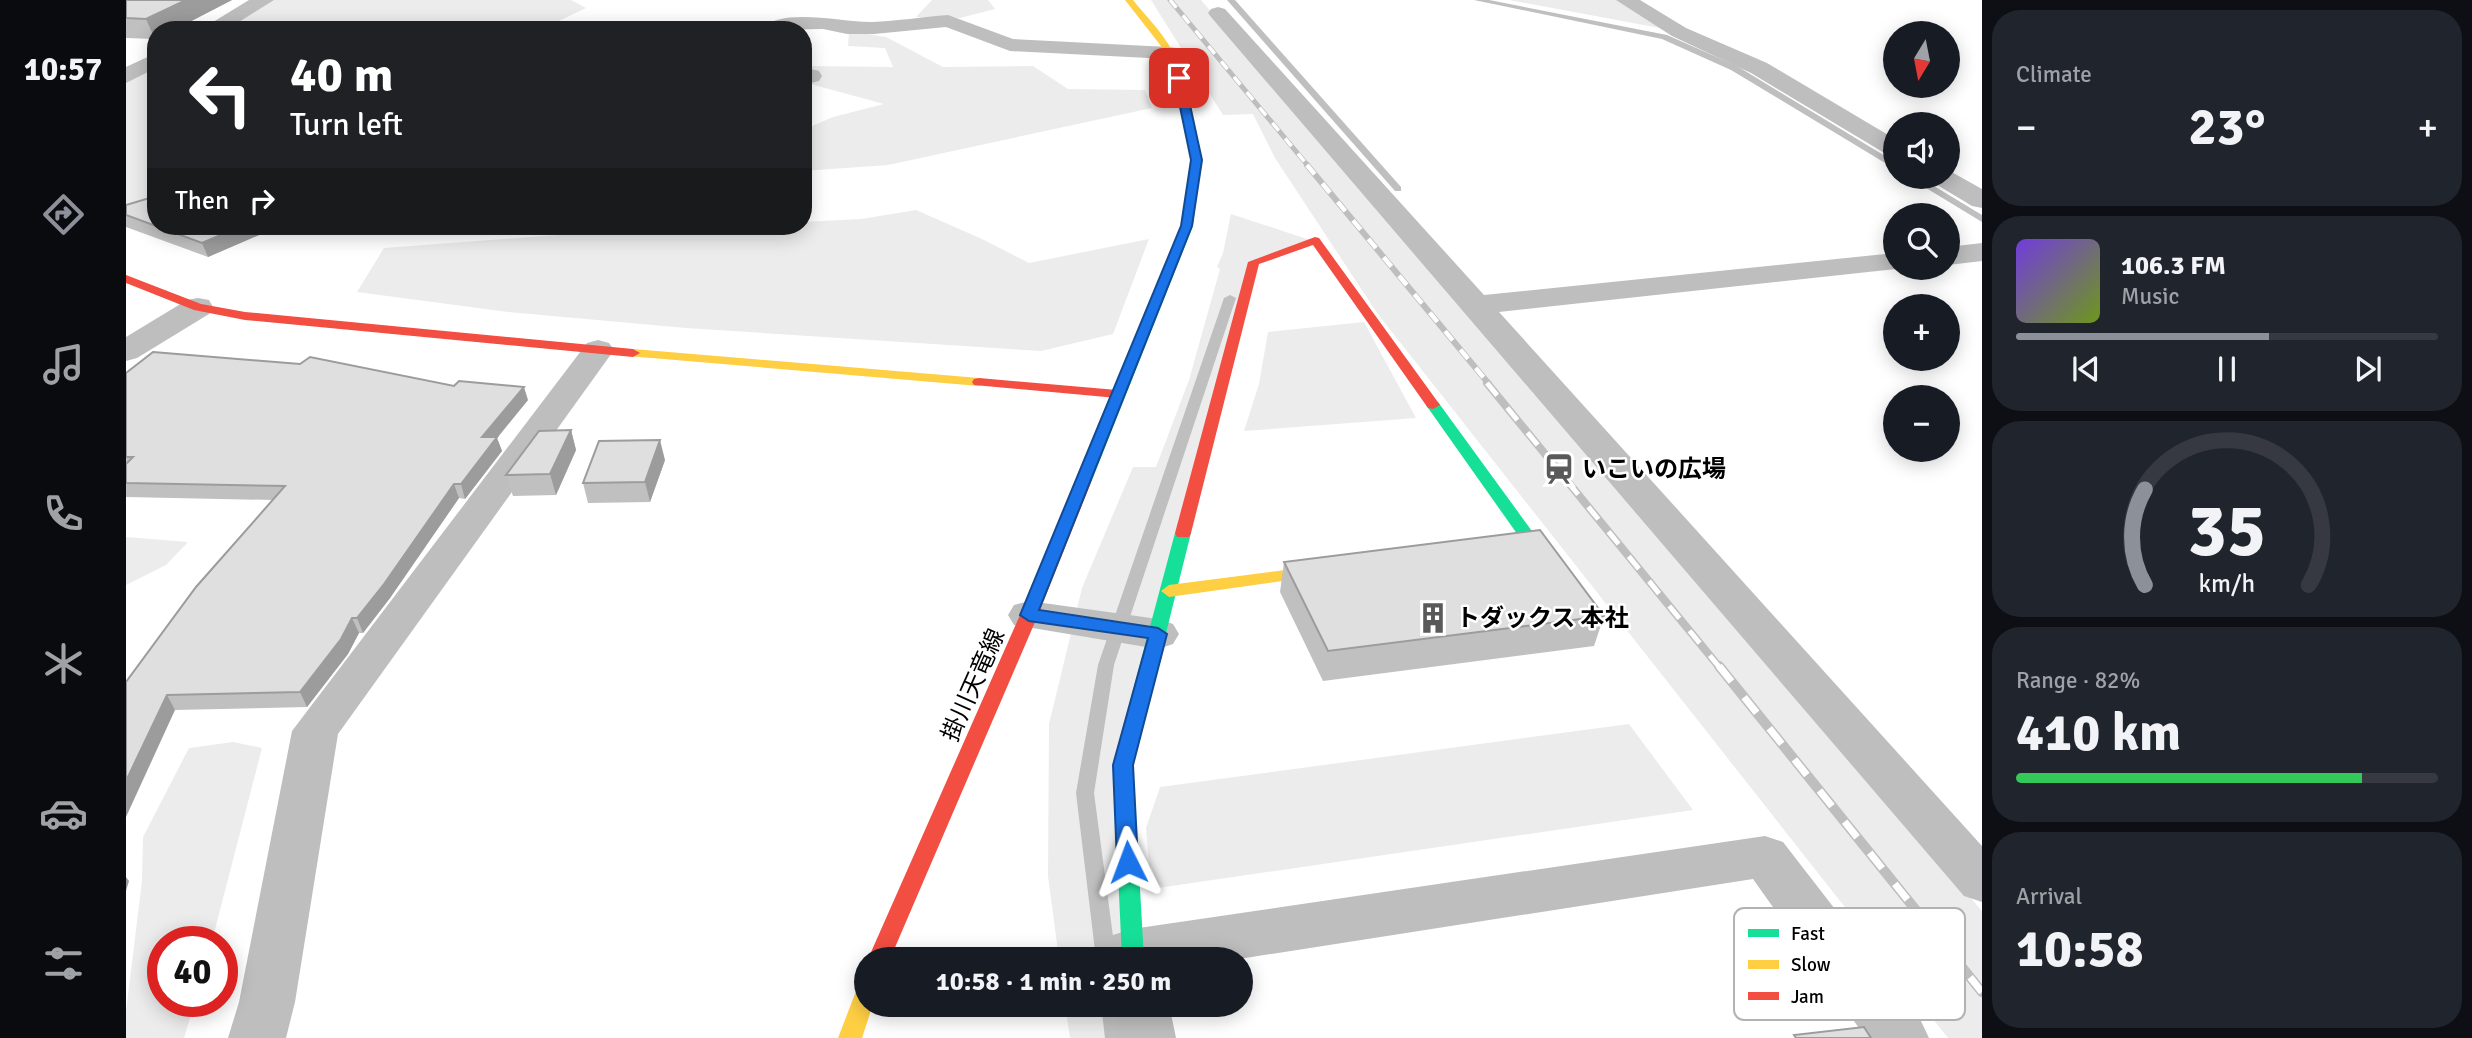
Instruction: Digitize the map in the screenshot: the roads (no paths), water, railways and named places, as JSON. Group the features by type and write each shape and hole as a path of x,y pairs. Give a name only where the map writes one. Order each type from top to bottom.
{"street":[{"path":"226,21 264,0"},
{"name":"掛川天竜線","path":"884,947 1029,615 1187,226 1196,160 1179,78 1168,53 1129,0"},
{"path":"1626,0 1679,32 1759,68 1883,142"},
{"path":"1218,13 1982,881"},
{"path":"812,23 874,28 948,21 1010,45 1168,53"},
{"path":"126,76 147,64"},
{"path":"1960,187 1982,200"},
{"path":"1134,947 1123,765 1151,633 1169,591 1254,261 1315,240 1531,542 1477,549"},
{"path":"1960,255 1982,253"},
{"path":"1476,305 1883,263"},
{"path":"126,279 198,307 245,316 335,327 1117,394"},
{"path":"126,351 198,307"},
{"path":"257,1038 267,1002 314,731 598,350"},
{"path":"1169,591 1343,568"},
{"path":"1029,615 1151,633"},
{"path":"1253,950 1765,857 1803,908"},
{"path":"850,1038 857,1017"},
{"path":"1143,1017 1147,1038"},
{"path":"1887,1020 1900,1038"}],"waterway":[{"path":"1231,0 1398,189"},
{"path":"1478,0 1664,37 1734,68 1883,159"},
{"path":"1933,189 1982,219"},
{"path":"1104,947 1085,793 1106,665 1230,298"},
{"path":"1113,1017 1115,1038"}],"railway":[{"path":"1170,0 1309,167"},
{"path":"1307,165 1489,384"},
{"path":"1487,383 1720,668"},
{"path":"1719,666 1914,908"},
{"path":"1965,971 1982,992"}],"place":[{"name":"いこいの広場","path":"1559,469"},
{"name":"トダックス 本社","path":"1433,618"}]}
